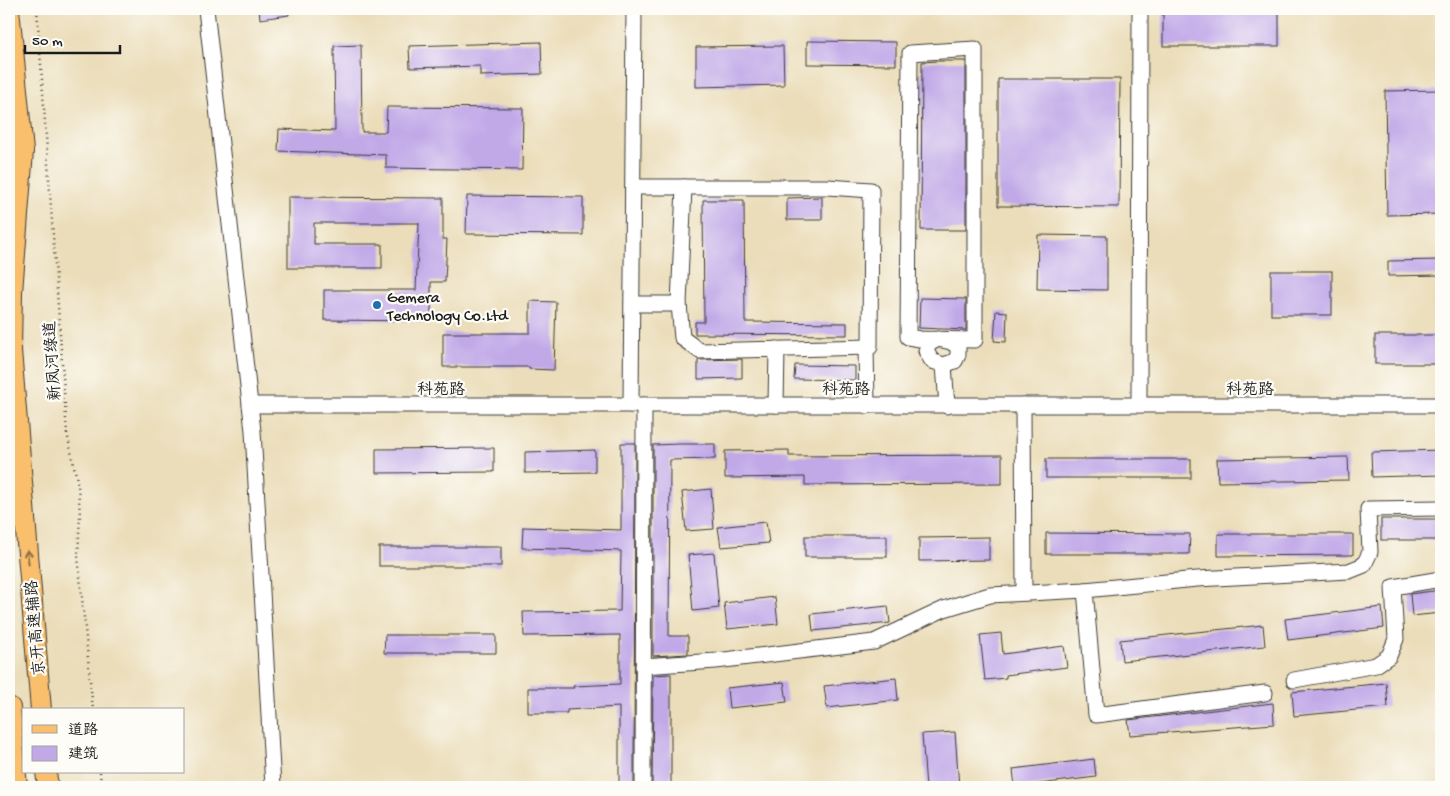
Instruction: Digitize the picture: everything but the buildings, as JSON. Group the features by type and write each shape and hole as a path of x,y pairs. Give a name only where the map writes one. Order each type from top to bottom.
{"highway":[{"path":"9,708 16,787"}],"main road":[{"name":"京开高速辅路","path":"9,9 23,151 12,292 11,350 41,708"},
{"path":"46,774 48,787"}],"street":[{"path":"206,9 250,405 274,787"},
{"path":"634,9 632,304 638,405 643,666 643,787"},
{"path":"1139,405 1140,9"},
{"path":"938,339 929,344 926,351 932,361 944,365 954,361 958,355 958,347 952,342 938,339 908,337 910,53 975,49 975,340 938,339"},
{"path":"634,187 684,187 828,187 870,190 870,347 700,351 682,338 680,304 684,187"},
{"path":"632,304 680,304"},
{"path":"866,347 867,406"},
{"path":"776,405 777,349"},
{"path":"944,365 947,406"},
{"name":"科苑路","path":"250,405 1441,405"},
{"path":"1022,405 1024,593"},
{"path":"643,666 716,660 874,642 944,609 990,595 1085,590 1197,579 1349,571 1364,565 1370,552 1368,509 1441,508"},
{"path":"1294,680 1376,665 1389,656 1396,639 1394,587 1441,579"},
{"path":"1085,590 1096,715 1265,693"}],"path":[{"name":"新凤河绿道","path":"37,9 67,433 78,485 80,515 78,556 93,708"},
{"path":"100,774 101,787"}],"place":[{"name":"Gemera Technology Co.Ltd","path":"377,305"}]}
